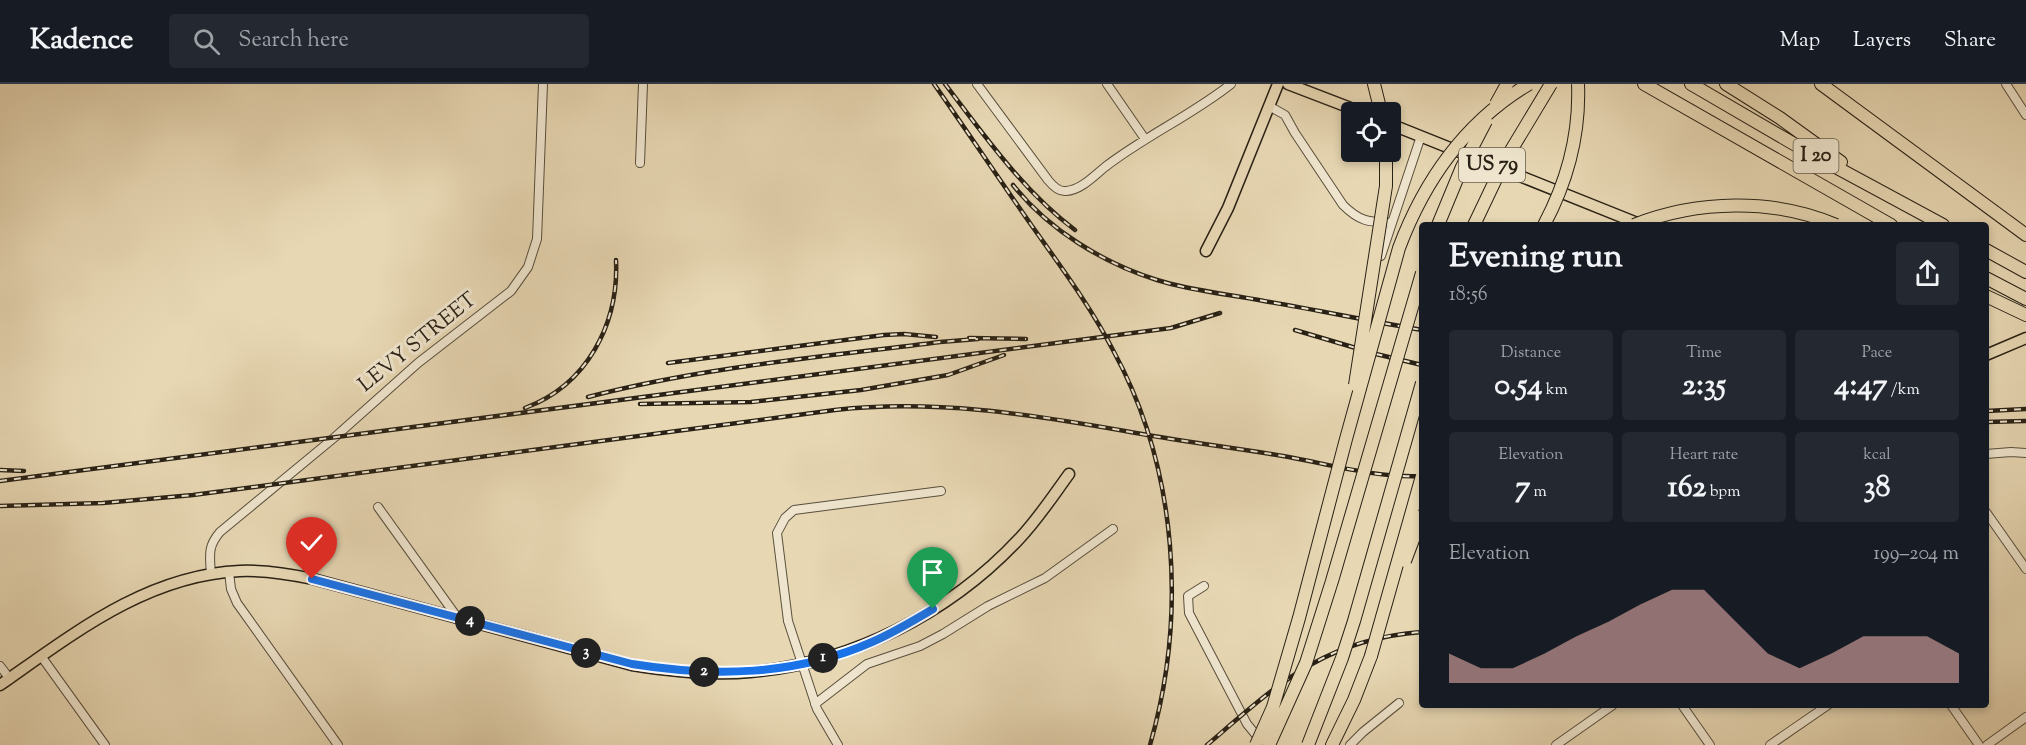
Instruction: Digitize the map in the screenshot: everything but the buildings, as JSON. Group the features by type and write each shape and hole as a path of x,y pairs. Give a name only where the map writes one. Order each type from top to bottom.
{"highway":[{"path":"1374,84 1378,102"},
{"path":"1439,222 1473,144 1507,84"},
{"path":"1256,745 1273,707 1400,248 1419,201 1444,161 1475,126 1491,111 1529,84"},
{"path":"1475,222 1504,162 1551,84"},
{"path":"1545,222 1563,184 1570,158 1575,130 1578,84"},
{"name":"I 20","path":"1644,84 1886,222"},
{"name":"I 20","path":"1691,84 1806,151 1937,222"},
{"path":"1726,84 1780,118 1878,189"},
{"path":"1821,84 2026,235"},
{"path":"1346,439 1381,226 1386,186 1386,162"},
{"path":"1644,222 1677,212 1730,206 1762,207 1794,212 1826,222"},
{"path":"1989,252 2026,272"},
{"path":"1989,280 2026,299"},
{"path":"1269,745 1306,663 1419,283"},
{"path":"1989,297 2026,315"},
{"path":"1308,745 1354,621 1419,394"},
{"path":"1371,656 1419,487"},
{"path":"1332,745 1354,700 1419,524"}],"main road":[{"path":"1206,251 1228,208 1278,84"},
{"path":"1288,84 1341,105"},
{"name":"US 79","path":"1401,128 1636,222"},
{"path":"1989,354 2026,338"},
{"path":"0,685 103,615 138,597 175,584 229,572 269,572 312,579 605,658 659,669 740,673 802,663 870,643 892,633 954,595 1018,540 1046,507 1069,474"}],"street":[{"name":"LEVY STREET","path":"211,575 209,551 212,542 220,532 327,444 418,363 511,291 521,280 531,261 537,240 543,84"},
{"path":"640,163 643,84"},
{"path":"977,84 1043,174 1062,191 1080,186 1120,155 1196,110 1231,84"},
{"path":"1107,84 1145,139"},
{"path":"2005,84 2026,115"},
{"path":"1269,106 1285,115 1343,205 1364,221 1392,223"},
{"path":"1381,256 1421,136"},
{"path":"1989,454 2026,453"},
{"path":"838,745 816,704 788,621 777,533 785,518 794,510 941,490"},
{"path":"378,507 457,617"},
{"path":"1989,516 2026,569"},
{"path":"816,704 867,664 920,646 943,634 988,606 1045,578 1113,530"},
{"path":"229,572 231,589 237,603 338,745"},
{"path":"1204,586 1188,596 1189,612 1247,724 1264,745"},
{"path":"41,656 105,745"},
{"path":"0,666 10,678"},
{"path":"1350,745 1400,703"},
{"path":"1556,745 1609,708"},
{"path":"1684,708 1710,745"},
{"path":"1770,745 1824,708"},
{"path":"1953,708 1979,745"},
{"path":"1987,745 2026,717"}],"railway":[{"path":"934,84 1096,319 1135,398 1152,445 1163,494 1170,545 1172,596 1169,646 1162,696 1150,745"},
{"path":"945,84 1021,180 1056,215 1075,230"},
{"path":"1013,185 1043,216 1078,243 1137,273 1197,290 1419,329"},
{"path":"525,408 547,398 566,384 582,368 595,349 612,307 616,260"},
{"path":"0,481 1171,328 1220,313"},
{"path":"1295,330 1419,364"},
{"path":"668,363 884,335 936,337"},
{"path":"969,338 1026,339"},
{"path":"588,397 719,370 978,339"},
{"path":"640,404 751,402 861,390 948,375 1004,355"},
{"path":"0,506 103,503 193,495 835,410 908,406 1017,414 1283,456 1369,473 1419,476"},
{"path":"1989,411 2026,409"},
{"path":"1989,422 2026,421"},
{"path":"0,470 24,471"},
{"path":"1207,745 1280,685 1329,655 1387,636 1419,632"}],"route":[{"path":"312,579 632,664 659,669 730,673 763,671 851,650 892,633 933,609"}]}
